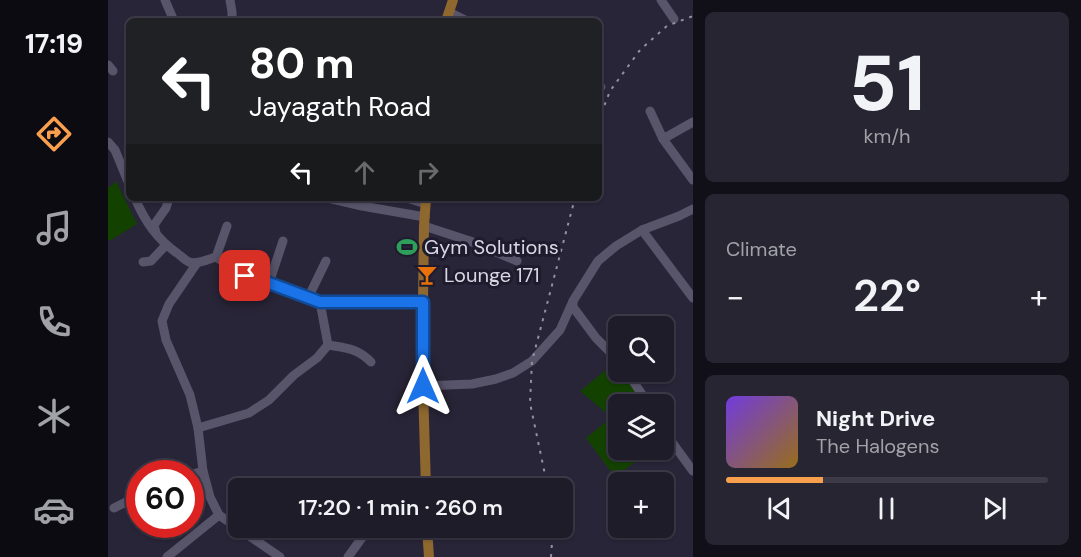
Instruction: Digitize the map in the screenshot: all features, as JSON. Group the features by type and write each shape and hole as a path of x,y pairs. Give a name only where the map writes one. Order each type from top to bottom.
{"main road":[{"path":"447,17 453,0"},
{"path":"426,201 423,302 426,478"},
{"path":"428,538 429,557"}],"street":[{"path":"165,0 173,18"},
{"path":"230,0 232,18"},
{"path":"661,0 674,19"},
{"path":"650,111 663,139 693,180"},
{"path":"663,139 693,122"},
{"path":"108,142 115,150 126,177"},
{"path":"136,201 157,235 166,245 189,262 196,263 216,257 245,276 320,302 423,302"},
{"path":"157,235 154,225 168,201"},
{"path":"341,201 424,221 517,261"},
{"path":"423,386 472,384 496,379 513,373 532,361 560,330 573,301 598,261 616,246 642,230 693,209"},
{"path":"216,257 227,226"},
{"path":"642,230 693,298"},
{"path":"269,283 283,241"},
{"path":"143,262 151,261 166,245"},
{"path":"308,298 326,261"},
{"path":"196,263 169,304 162,321 166,340 190,395 198,428 202,460"},
{"path":"573,301 573,307 608,350"},
{"path":"198,428 249,413 269,400 294,375 318,358 328,345 320,302"},
{"path":"328,345 349,348 363,354 371,362"},
{"path":"674,445 693,471"},
{"path":"204,475 210,497 219,515 280,557"},
{"path":"114,508 126,502"},
{"path":"167,557 219,515"},
{"path":"348,557 362,538"}],"green space":[{"path":"116,181 137,224 108,240 108,186 110,187"},
{"path":"608,368 608,382 630,382 638,394 608,394 608,415 580,391"},
{"path":"607,421 608,460 637,460 622,472 611,472 586,438"}],"railway":[{"path":"602,112 610,91 640,50 667,26 693,16"},
{"path":"546,478 530,403 532,361 574,201"},
{"path":"551,557 552,538"}],"place":[{"name":"Gym Solutions","path":"407,247"},
{"name":"Lounge 171","path":"427,275"}],"route":[{"path":"245,276 320,302 423,302 423,386"}]}
